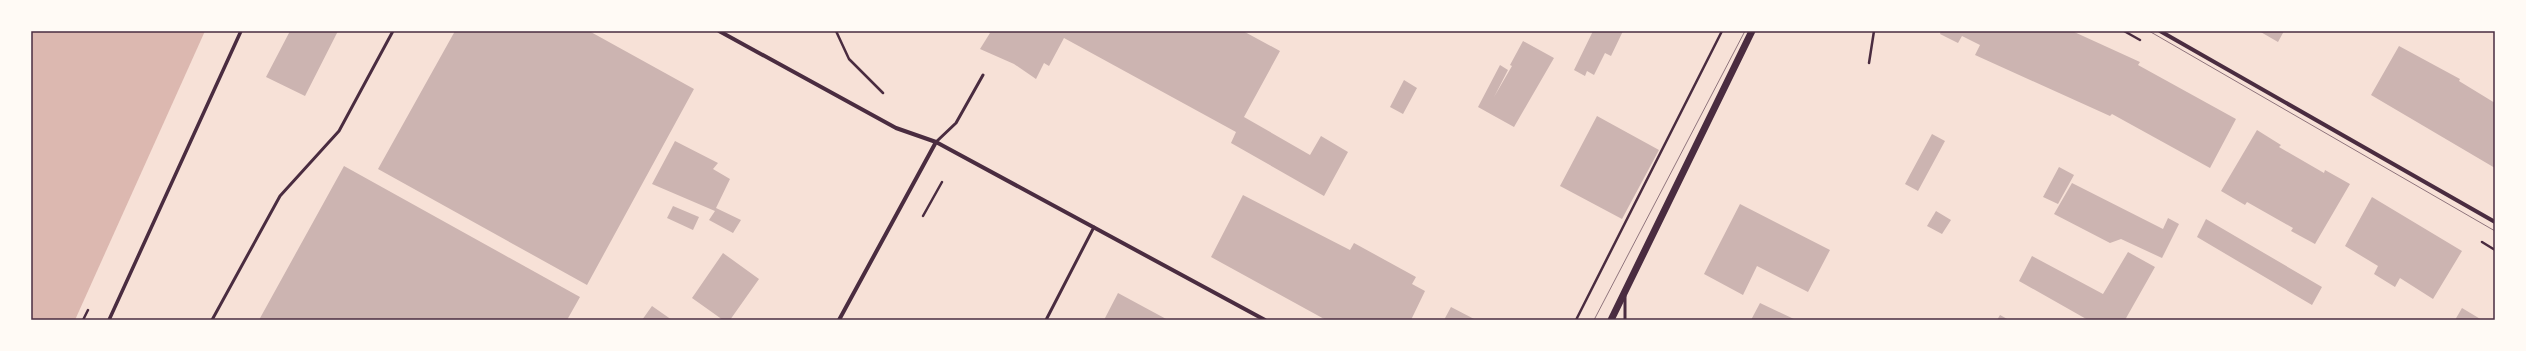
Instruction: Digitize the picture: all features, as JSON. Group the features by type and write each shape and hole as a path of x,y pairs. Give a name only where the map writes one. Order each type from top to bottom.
{"street":[{"path":"109,320 241,31"},
{"path":"719,31 896,128 936,142 1265,320"},
{"path":"1611,320 1752,31"},
{"path":"2160,31 2495,222"},
{"path":"839,320 936,142"}],"lane":[{"path":"212,320 280,196 339,131 393,31"},
{"path":"936,142 956,123 983,75"},
{"path":"1046,320 1094,227"},
{"path":"1625,294 1625,320"}],"path":[{"path":"836,31 849,59 889,100 896,128"},
{"path":"1576,320 1722,31"},
{"path":"1869,63 1874,31"}],"shaded area":[{"path":"31,31 205,31 75,320 31,320"}],"building":[{"path":"290,31 338,31 305,96 266,77"},
{"path":"455,31 589,31 694,89 587,285 378,169"},
{"path":"986,31 1243,31 1280,51 1244,117 1310,155 1321,136 1348,152 1324,196 1231,143 1236,132 1064,38 1049,66 1044,63 1036,79 1014,64 980,49 990,33"},
{"path":"1593,31 1623,31 1611,56 1605,53 1594,75 1587,71 1585,76 1574,70"},
{"path":"1941,31 2072,31 2140,62 2138,65 2236,119 2210,168 2112,114 2110,116 1975,55 1980,45 1962,36 1958,43 1940,34"},
{"path":"2259,31 2284,31 2278,42"},
{"path":"1523,41 1554,58 1514,127 1478,107 1500,65 1508,70 1494,97 1512,66 1510,65"},
{"path":"2399,46 2460,79 2459,81 2495,103 2495,168 2371,95"},
{"path":"1404,80 1417,88 1403,114 1390,107"},
{"path":"1597,116 1659,150 1622,219 1560,186"},
{"path":"2257,130 2281,145 2279,147 2324,173 2325,170 2350,184 2315,244 2291,231 2293,228 2247,202 2245,205 2221,191"},
{"path":"1932,134 1945,141 1918,191 1905,184"},
{"path":"675,141 718,163 713,169 730,179 716,208 741,220 733,233 709,220 715,211 652,184"},
{"path":"344,166 580,297 567,320 259,320"},
{"path":"2059,167 2074,175 2058,204 2043,197"},
{"path":"2072,183 2163,229 2168,218 2179,224 2162,258 2121,239 2110,243 2054,214"},
{"path":"1243,195 1350,250 1354,243 1416,277 1412,284 1425,291 1411,320 1326,320 1211,257"},
{"path":"2372,197 2462,251 2433,299 2400,278 2395,287 2374,274 2378,266 2345,246"},
{"path":"1740,204 1830,250 1808,292 1757,266 1743,295 1704,274"},
{"path":"673,206 699,217 693,230 667,218"},
{"path":"1936,211 1951,220 1942,234 1927,226"},
{"path":"2206,219 2322,287 2312,305 2197,237"},
{"path":"2128,252 2155,267 2125,320 2088,320 2019,281 2032,256 2103,294"},
{"path":"723,253 759,279 730,320 723,320 692,298"},
{"path":"1118,293 1168,320 1104,320"},
{"path":"1760,303 1796,320 1751,320"},
{"path":"652,306 672,320 642,320"},
{"path":"1451,307 1476,320 1444,320"},
{"path":"2462,308 2482,320 2455,320"},
{"path":"2000,315 2009,320 1997,320"}],"tram line":[{"path":"1594,320 1745,31"},
{"path":"2149,31 2495,231"}]}
